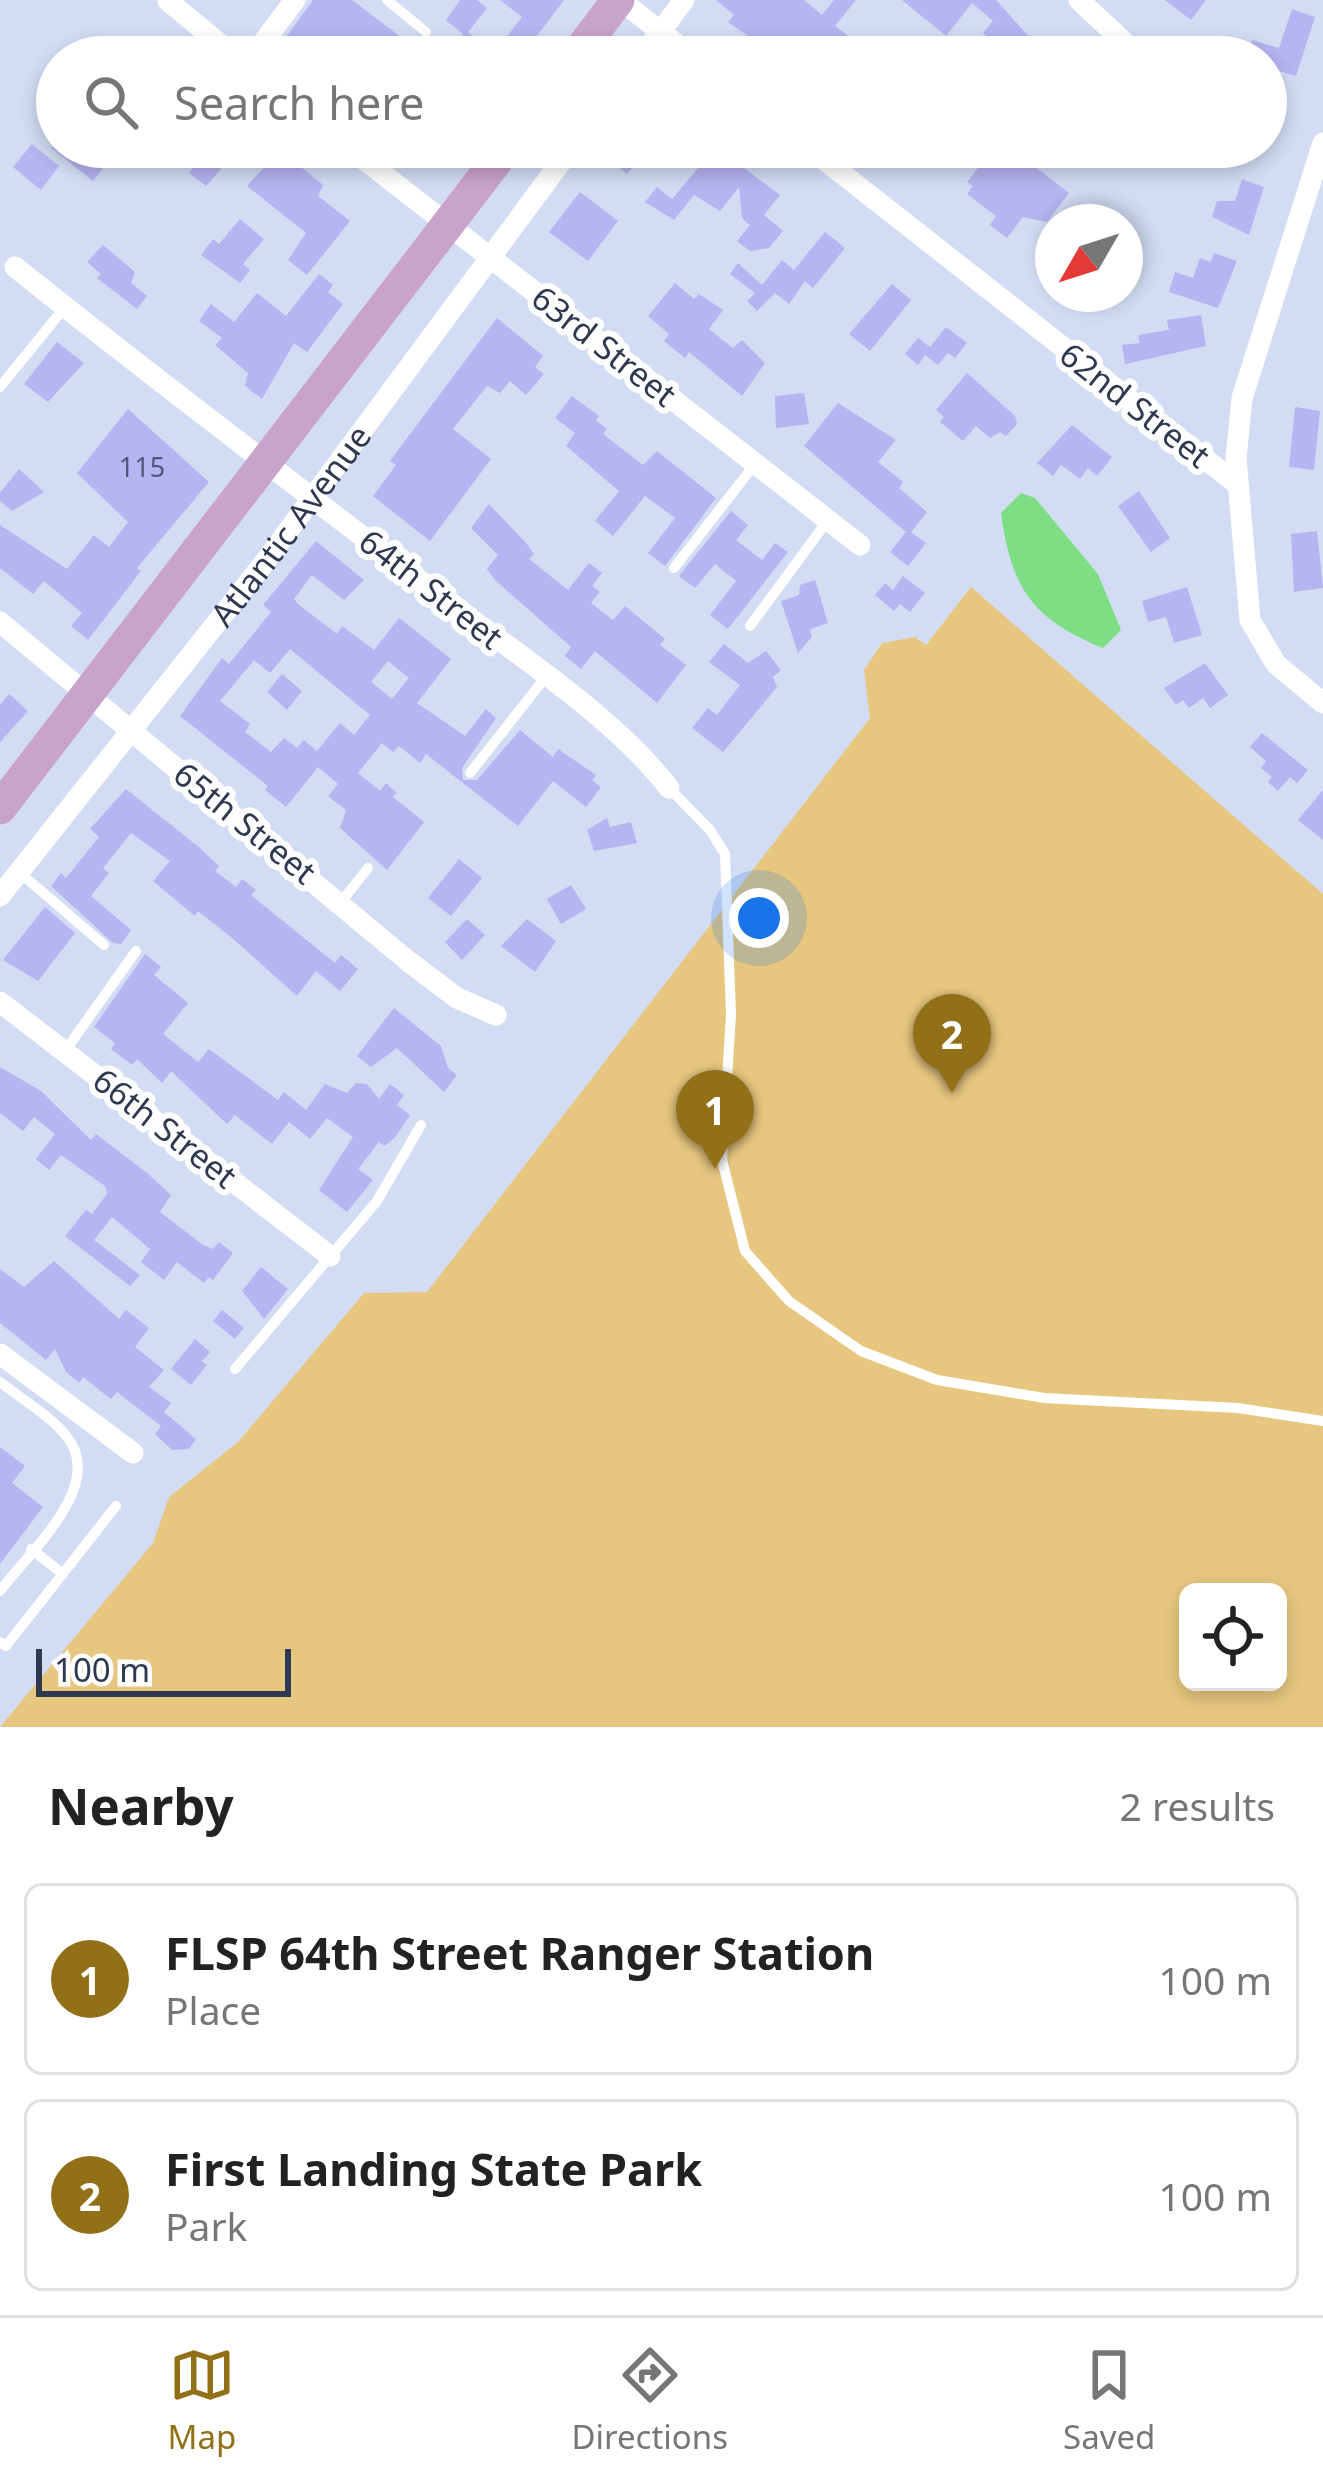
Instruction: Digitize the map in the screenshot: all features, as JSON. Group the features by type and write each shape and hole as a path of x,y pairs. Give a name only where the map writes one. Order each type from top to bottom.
{"highway":[{"path":"591,36 619,0"},
{"name":"Atlantic Avenue","path":"0,808 490,168"}],"street":[{"path":"268,36 295,0"},
{"path":"619,0 665,36"},
{"path":"657,36 684,0"},
{"path":"1079,0 1118,36"},
{"path":"168,1 210,36"},
{"path":"1321,699 1276,664 1257,639 1244,576 1237,484 1242,398 1323,143"},
{"name":"63rd Street","path":"375,168 860,545"},
{"name":"Atlantic Avenue","path":"0,896 313,498 556,168"},
{"name":"62nd Street","path":"835,168 1237,484"},
{"name":"64th Street","path":"15,267 545,678 635,750 669,788"},
{"name":"65th Street","path":"0,622 457,998 496,1015"},
{"name":"66th Street","path":"0,1002 330,1256"},
{"path":"0,1354 133,1453"}],"lane":[{"path":"387,0 426,32"},
{"path":"0,387 64,307"},
{"path":"674,568 755,464"},
{"path":"750,626 828,520"},
{"path":"470,773 545,678"},
{"path":"669,788 710,830 725,854 731,1015 722,1160 745,1251 789,1301 861,1351 937,1380 1044,1398 1238,1408 1323,1421"},
{"path":"341,902 368,868"},
{"path":"19,872 104,945"},
{"path":"65,1051 136,951"},
{"path":"235,1369 390,1183 421,1125"},
{"path":"0,1382 62,1430 77,1456 74,1493 0,1591"},
{"path":"0,1642 6,1646 116,1506"},
{"path":"32,1549 63,1574"}],"shaded area":[{"path":"1021,493 1035,498 1098,574 1121,630 1103,648 1042,612 1019,581 1001,513"},
{"path":"971,587 1323,894 1323,1727 0,1727 153,1543 169,1497 238,1442 364,1293 427,1292 870,718 864,670 882,643 915,637 926,645"}],"building":[{"path":"313,0 352,0 399,36 287,36"},
{"path":"460,0 477,0 487,8 468,32 473,36 461,36 446,20"},
{"path":"500,0 564,0 537,36 507,36 522,17"},
{"path":"716,0 804,0 822,15 834,0 856,0 835,26 848,36 748,36 728,22 734,15"},
{"path":"902,0 996,0 1028,36 986,36 983,33 993,21 972,3 946,36"},
{"path":"1165,0 1206,0 1191,20"},
{"path":"1292,9 1315,17 1296,76 1287,73 1287,36 1283,36"},
{"path":"32,144 36,168 58,168 41,190 13,167"},
{"path":"77,168 103,168 93,181"},
{"path":"193,168 222,168 206,186 189,173"},
{"path":"264,168 302,168 323,185 318,196 350,221 307,275 288,260 306,233 247,186"},
{"path":"698,168 744,168 780,195 764,215 783,231 769,248 750,251 737,241 750,225 742,218 739,187 720,211 694,195 674,220 645,202 657,187 672,199"},
{"path":"978,168 1037,168 1069,193 1061,204 1035,204 1035,220 1023,217 1007,238 990,225 996,216 967,194 973,186 967,182"},
{"path":"1242,179 1264,187 1249,235 1212,217 1217,201 1235,201"},
{"path":"580,192 618,221 588,261 549,232"},
{"path":"240,219 264,239 243,264 250,270 240,283 201,255 213,239 219,244"},
{"path":"825,232 845,248 813,288 805,281 789,304 775,293 757,311 747,301 755,293 730,274 738,263 762,285 782,260 794,270"},
{"path":"103,245 135,272 131,283 147,296 137,309 97,278 101,274 87,262"},
{"path":"1214,253 1237,261 1218,308 1169,292 1175,272 1193,278 1200,258 1211,262"},
{"path":"319,274 333,285 328,292 343,304 307,352 294,343 262,399 245,386 248,373 215,345 222,338 199,321 211,304 234,322 257,293 286,316"},
{"path":"675,283 694,299 699,294 723,310 709,329 733,348 742,340 765,363 742,396 689,352 685,358 664,341 669,334 648,316"},
{"path":"892,284 911,300 870,351 849,334"},
{"path":"1201,315 1206,346 1125,364 1122,345 1140,343 1138,335 1169,330 1167,320"},
{"path":"497,318 543,356 535,367 544,374 526,395 510,381 500,393 487,386 453,429 491,459 430,541 373,496 396,465 390,461"},
{"path":"946,327 967,343 955,358 948,353 938,365 925,355 918,365 905,354 918,338 930,347"},
{"path":"57,342 84,363 48,402 24,384"},
{"path":"967,373 1015,416 1017,424 1006,436 1000,432 990,438 976,426 963,441 940,422 944,417 936,410"},
{"path":"804,393 809,424 776,428 775,396"},
{"path":"572,396 599,416 596,420 607,429 603,434 643,465 657,451 716,498 665,566 648,553 675,518 645,496 613,536 595,521 619,491 566,446 575,433 555,418"},
{"path":"838,403 896,440 878,462 903,482 899,488 927,512 911,532 926,543 908,566 890,552 906,532 804,446"},
{"path":"1295,407 1320,411 1314,470 1289,467"},
{"path":"128,409 209,482 137,568 141,571 88,640 71,626 82,613 44,581 33,594 0,568 0,525 67,569 94,535 109,547 128,522 77,473"},
{"path":"1072,425 1112,457 1097,476 1088,468 1080,479 1061,465 1053,476 1037,463"},
{"path":"19,469 44,492 12,511 0,501 0,493"},
{"path":"1139,491 1170,538 1151,552 1118,506"},
{"path":"489,504 534,554 529,559 568,590 589,563 602,573 592,586 600,592 591,603 613,620 625,606 665,639 660,645 686,665 657,703 595,651 581,669 565,656 571,647 495,580 487,569 498,555 471,528"},
{"path":"731,511 748,525 736,540 762,560 775,543 788,552 728,629 710,615 736,581 715,564 695,588 679,576"},
{"path":"1317,531 1323,588 1294,592 1291,534"},
{"path":"316,541 364,580 344,600 312,575 294,599 298,604 337,634 342,626 374,650 399,618 451,659 417,703 465,736 486,709 496,718 462,768 463,780 477,780 520,730 553,757 558,749 596,775 592,780 601,787 586,807 553,781 518,826 426,754 420,763 399,746 393,752 382,743 358,773 380,791 386,783 397,793 393,797 424,822 387,870 340,828 346,810 328,796 338,784 318,767 286,807 265,790 268,786 180,716 222,658 229,664 271,612 263,605","holes":["290,649 370,715 354,735 340,723 317,751 304,740 297,748 284,738 271,752 245,732 250,724 220,701 254,660 270,673","388,661 409,678 392,699 371,682"]},
{"path":"903,576 925,593 910,612 900,604 894,611 875,595 885,583 893,590"},
{"path":"815,580 828,623 810,629 812,637 798,653 781,601 799,595 800,585"},
{"path":"1187,587 1202,635 1174,643 1166,617 1148,622 1142,601"},
{"path":"724,644 748,663 766,651 781,670 773,677 777,687 723,752 692,728 708,708 717,715 740,685 709,662"},
{"path":"1205,663 1228,695 1210,708 1203,698 1189,708 1183,700 1176,705 1164,688"},
{"path":"282,674 302,691 287,710 267,692"},
{"path":"9,694 28,711 0,742 0,705"},
{"path":"1262,733 1308,770 1297,783 1290,777 1278,791 1268,782 1272,777 1261,768 1266,761 1250,747"},
{"path":"126,789 200,848 219,866 215,871 236,887 242,879 256,890 251,895 335,963 341,955 358,969 340,991 316,971 297,996 231,937 198,911 195,916 153,881 170,861 131,833 103,868 109,873 91,896 131,930 121,944 113,943 51,886 61,873 66,878 99,837 90,829"},
{"path":"1323,790 1323,840 1298,820"},
{"path":"607,818 610,827 631,822 637,843 594,851 587,830"},
{"path":"459,859 482,878 451,916 428,898"},
{"path":"571,885 586,909 561,924 547,899"},
{"path":"45,907 75,933 38,981 3,960"},
{"path":"467,919 485,935 462,960 445,942"},
{"path":"527,919 556,941 535,972 501,946"},
{"path":"145,954 161,967 154,975 188,1003 163,1034 198,1062 209,1049 278,1100 284,1092 306,1110 325,1084 347,1093 356,1083 367,1084 379,1099 390,1084 404,1095 397,1105 410,1115 395,1138 384,1146 379,1142 358,1169 373,1180 347,1212 319,1190 353,1137 327,1118 310,1139 289,1122 272,1144 235,1115 227,1124 171,1071 162,1083 137,1059 132,1065 111,1049 115,1043 94,1027"},
{"path":"394,1008 441,1046 448,1068 457,1075 444,1092 397,1048 371,1067 357,1056"},
{"path":"0,1067 41,1091 91,1140 96,1134 147,1173 171,1195 160,1212 203,1245 213,1249 219,1242 233,1253 213,1280 209,1277 204,1283 177,1262 164,1280 141,1262 150,1249 112,1217 94,1240 140,1275 130,1286 65,1236 86,1210 92,1214 107,1194 105,1186 61,1155 49,1170 36,1159 55,1134 34,1117 23,1131 0,1113"},
{"path":"54,1261 119,1319 126,1310 149,1328 135,1347 164,1370 149,1387 171,1403 164,1412 196,1439 189,1449 172,1450 155,1434 161,1426 117,1392 111,1399 83,1377 79,1383 66,1372 55,1349 46,1360 0,1323 0,1269 24,1287"},
{"path":"261,1267 288,1289 264,1319 242,1291"},
{"path":"222,1310 244,1328 235,1339 213,1321"},
{"path":"195,1339 210,1352 202,1361 207,1365 191,1385 171,1369"},
{"path":"0,1447 25,1466 12,1483 43,1507 0,1564"}],"place":[{"name":"First Landing State Park","path":"952,1093"},
{"name":"FLSP 64th Street Ranger Station","path":"715,1169"}]}
